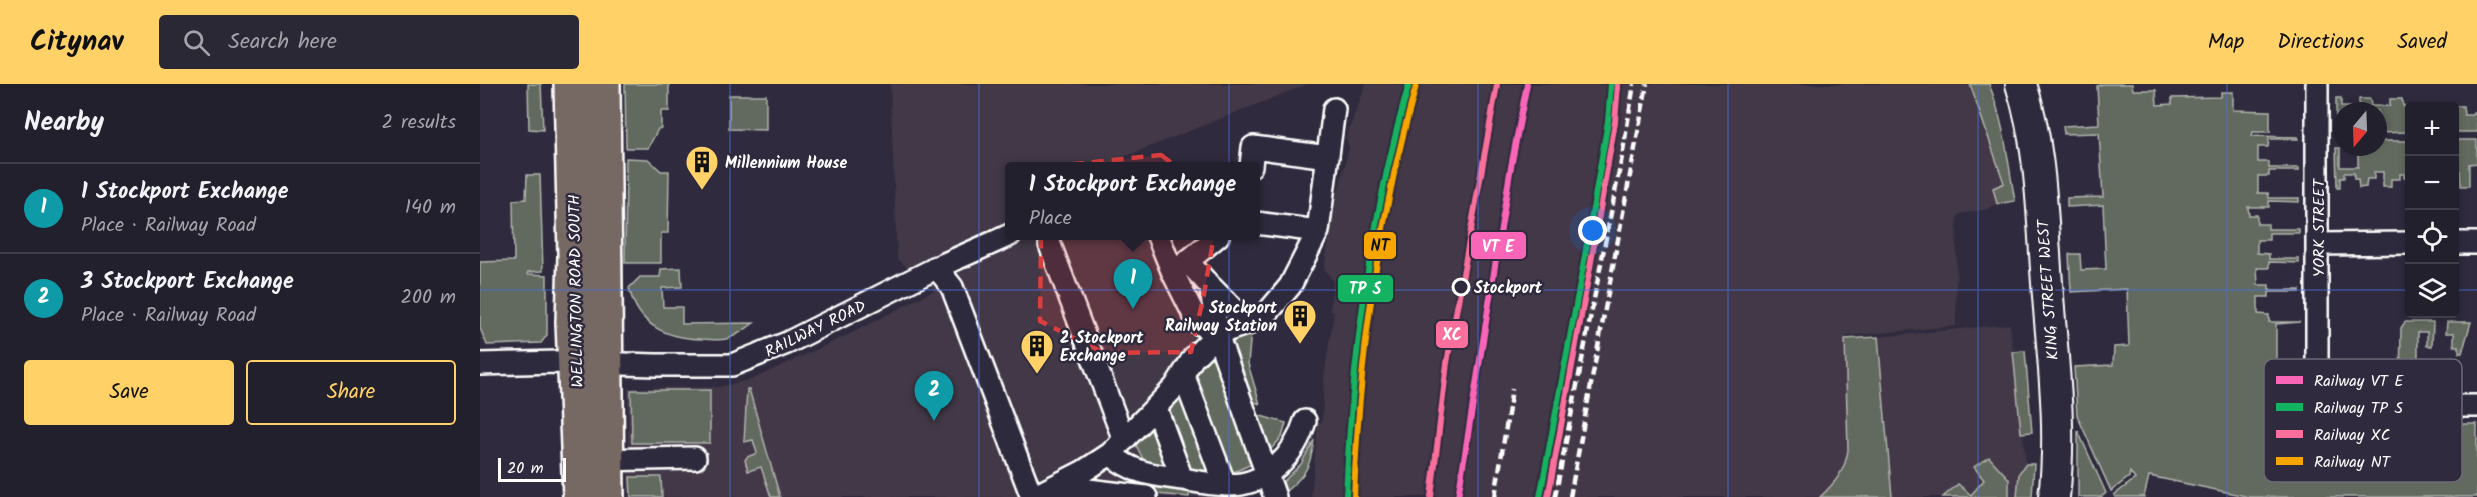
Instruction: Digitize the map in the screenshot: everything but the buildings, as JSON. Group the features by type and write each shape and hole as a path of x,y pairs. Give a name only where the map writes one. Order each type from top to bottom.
{"highway":[{"name":"WELLINGTON ROAD SOUTH","path":"571,84 575,255 590,363"},
{"name":"WELLINGTON ROAD SOUTH","path":"580,497 592,460 590,363 603,84"},
{"name":"WELLINGTON ROAD SOUTH","path":"592,460 607,497"}],"main road":[{"name":"KING STREET WEST","path":"2021,84 2034,132 2038,175 2056,430 2057,474 2054,497"}],"street":[{"name":"YORK STREET","path":"2317,84 2317,359"},
{"path":"1057,491 1117,447 1156,408 1193,358 1217,334 1263,318 1290,286 1318,231 1334,109"},
{"path":"1251,162 1253,147 1328,157"},
{"path":"1260,224 1318,231"},
{"name":"RAILWAY ROAD","path":"480,364 732,365 787,343 936,267 1005,237"},
{"path":"1161,240 1180,267 1198,323 1217,334"},
{"path":"1180,267 1213,240"},
{"path":"2318,244 2405,243"},
{"path":"2459,243 2477,243"},
{"path":"1050,245 1125,466 1150,476 1194,486 1247,483 1282,464 1298,438 1299,421"},
{"path":"936,267 952,287 1033,497 1057,491 1106,492 1146,497"},
{"path":"1180,267 1211,287 1248,324"},
{"path":"1211,287 1217,334 1275,497"},
{"path":"1183,374 1225,485"},
{"path":"1156,408 1194,486"},
{"path":"1106,492 1117,447"},
{"path":"592,460 695,458"}],"highlighted area":[{"path":"1161,155 1220,200 1204,294 1191,352 1104,353 1040,321 1041,240 1056,166"}],"shaded area":[{"path":"528,84 541,84 543,130 529,129"},
{"path":"625,84 669,84 669,111 661,111 661,128 658,129 648,148 626,148"},
{"path":"890,84 1308,84 1124,157 1126,162 1005,162 1005,240 1165,240 1249,465 1222,497 628,497 628,388 719,387 753,379 856,331 934,290 897,259"},
{"path":"1366,84 1970,84 2004,183 1993,188 1997,204 1988,209 1960,214 1957,218 1956,326 1847,336 1845,339 1848,450 1846,464 1838,480 1820,497 1311,497 1318,422 1322,422 1324,376 1334,312 1330,311 1333,282 1324,268 1336,199 1349,148 1346,137"},
{"path":"1970,84 1989,84 2002,127 2015,201 1997,204 1993,188 2004,183"},
{"path":"2132,84 2133,90 2156,90 2157,105 2172,104 2172,98 2221,97 2221,92 2233,92 2233,110 2270,111 2270,132 2253,132 2252,136 2298,137 2298,139 2269,139 2268,147 2258,147 2258,162 2269,162 2269,168 2299,168 2299,171 2269,171 2269,176 2258,176 2258,193 2268,193 2269,198 2299,198 2299,202 2269,201 2269,207 2248,207 2249,215 2257,215 2257,224 2268,224 2268,229 2299,229 2299,233 2269,233 2269,240 2257,240 2257,253 2269,254 2269,259 2299,259 2299,263 2269,262 2269,268 2257,268 2258,285 2269,285 2269,290 2300,290 2300,292 2269,292 2269,297 2258,297 2258,314 2269,315 2269,322 2300,322 2276,324 2276,359 2264,359 2264,482 2462,482 2462,424 2477,424 2477,497 2250,497 2149,476 2144,497 2115,497 2114,495 2135,479 2130,472 2129,477 2111,491 2077,415 2074,367 2113,365 2114,347 2129,346 2127,289 2071,292 2069,254 2080,254 2081,270 2106,269 2103,205 2067,207 2067,198 2103,197 2099,133 2064,134 2063,126 2099,124 2097,86"},
{"path":"729,95 766,95 766,130 729,129"},
{"path":"2359,99 2370,99 2370,102 2359,102"},
{"path":"2390,99 2402,99 2405,106 2405,132 2387,133 2387,106 2390,106"},
{"path":"2459,106 2463,106 2464,115 2473,115 2473,112 2477,112 2477,132 2459,132"},
{"path":"2459,140 2477,140 2477,163 2469,164 2469,186 2461,186"},
{"path":"2387,141 2405,141 2405,178 2404,174 2400,174 2400,179 2391,179 2391,187 2383,187 2383,172 2374,172 2374,179 2367,179 2366,187 2359,188 2358,179 2354,179 2354,173 2344,173 2344,178 2340,178 2340,188 2337,188 2336,156 2340,156 2340,167 2358,167 2358,156 2387,156"},
{"path":"626,158 648,159 661,171 669,171 668,233 661,233 661,263 625,263"},
{"path":"527,175 540,175 543,271 528,272 528,274 547,275 547,335 541,343 487,345 480,328 480,262 514,261 513,200 526,199"},
{"path":"681,268 682,287 662,288 663,307 682,307 682,324 754,323 740,333 720,340 677,336 647,321 633,301 629,288 640,277 660,277 661,269"},
{"path":"2405,322 2433,322 2432,346 2427,346 2427,332 2418,332 2418,359 2400,359 2401,328"},
{"path":"2447,322 2471,322 2462,353 2459,353 2459,346 2454,346 2454,333 2446,333"},
{"path":"2010,324 2026,464 2021,497 1892,497 1878,337"},
{"path":"1251,331 1248,364 1260,404 1252,401 1229,339"},
{"path":"1878,337 1892,497 1820,497 1838,476 1848,450 1845,339"},
{"path":"2025,351 2032,432 2021,433 2013,352"},
{"path":"1207,356 1216,361 1254,463 1236,471 1222,473 1190,384"},
{"path":"1186,388 1217,474 1181,469 1162,417"},
{"path":"747,389 749,389 780,497 771,497 761,467 748,471 745,460 757,453 753,440 744,442"},
{"path":"631,390 710,390 710,443 632,443"},
{"path":"1257,415 1286,423 1282,437 1270,450"},
{"path":"1158,419 1176,469 1146,465 1134,441"},
{"path":"2078,431 2106,493 2101,497 2078,497"},
{"path":"1314,440 1306,469 1286,491 1283,482 1301,464"},
{"path":"1989,457 2009,479 2009,497 1943,497 1958,484 1971,495 1984,480 1974,467"},
{"path":"2026,464 2034,464 2032,497 2017,497 2019,473"},
{"path":"630,477 661,477 662,497 631,497"},
{"path":"1115,482 1190,491 1189,497 1114,490"}],"railway":[{"path":"1555,497 1622,157 1634,84"},
{"path":"1570,497 1647,84"},
{"path":"1495,497 1512,389"}],"transit line":[{"path":"1346,497 1353,392 1365,289 1384,186 1409,84"},
{"path":"1458,497 1510,172 1527,84"},
{"path":"1540,497 1583,267 1608,121 1611,84"}],"rail line":[{"name":"XC","path":"1431,497 1447,363 1497,85"},
{"name":"XC","path":"1548,497 1615,122 1618,85"},
{"name":"NT","path":"1354,497 1360,393 1373,290 1391,187 1416,86"}],"place":[{"name":"Millennium House","path":"702,191"},
{"name":"Stockport","path":"1461,287"},
{"name":"1 Stockport Exchange","path":"1133,309"},
{"name":"Stockport Railway Station","path":"1300,345"},
{"name":"2 Stockport Exchange","path":"1037,375"},
{"name":"3 Stockport Exchange","path":"934,421"}]}
